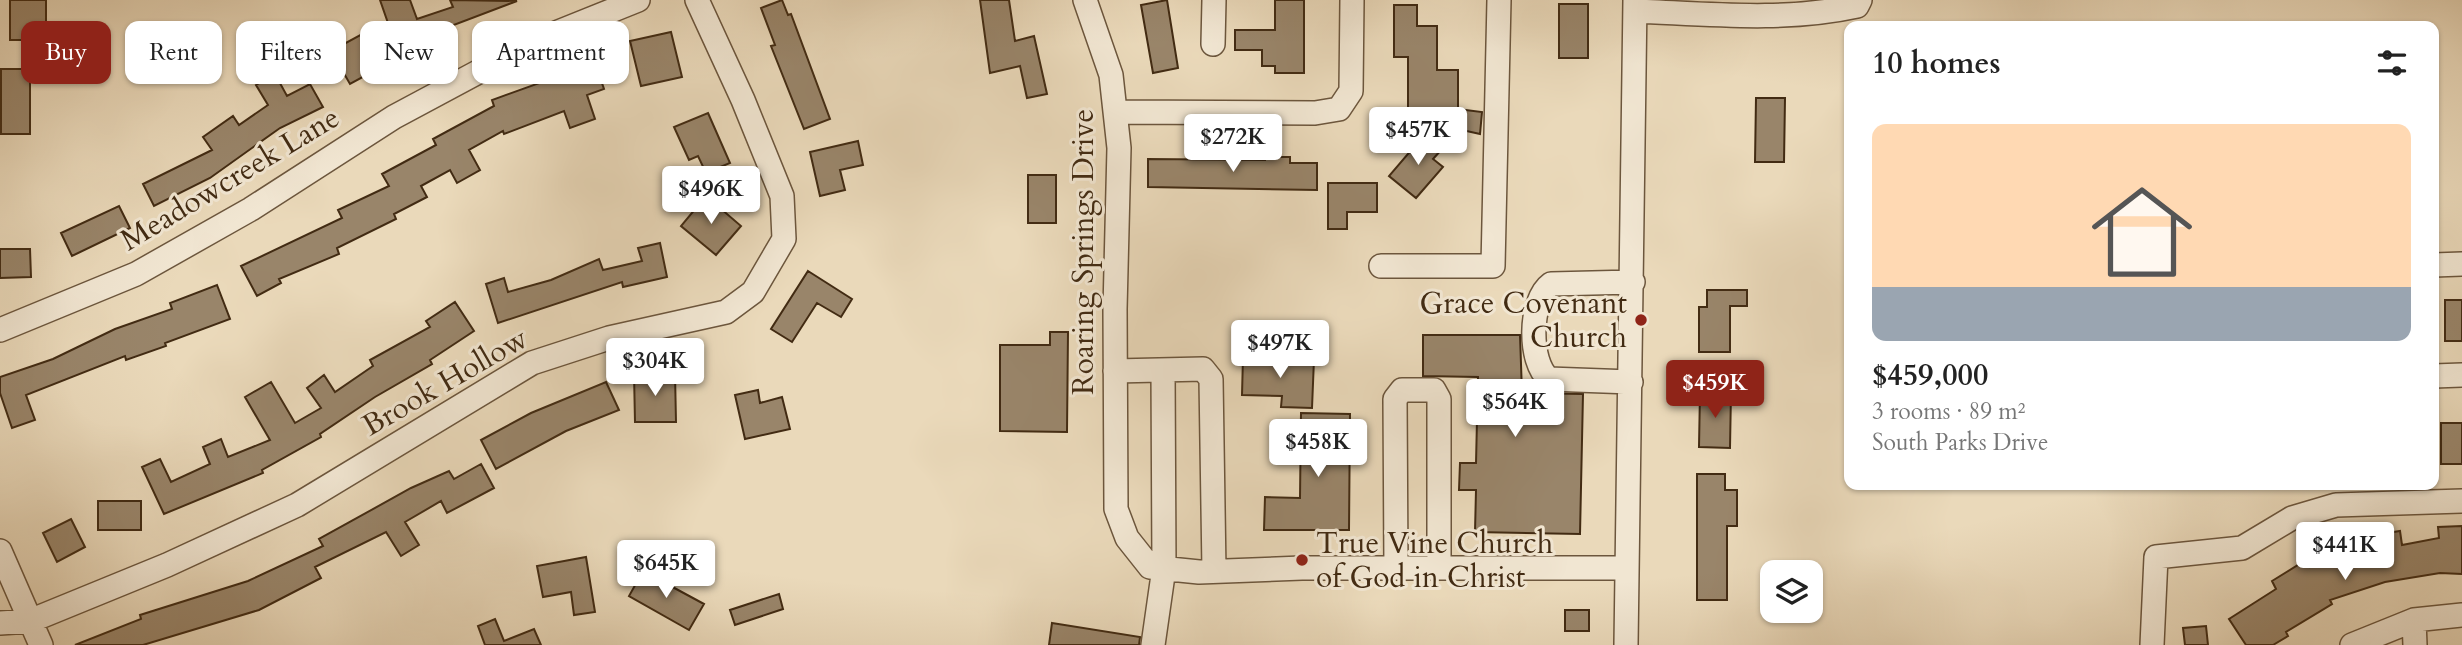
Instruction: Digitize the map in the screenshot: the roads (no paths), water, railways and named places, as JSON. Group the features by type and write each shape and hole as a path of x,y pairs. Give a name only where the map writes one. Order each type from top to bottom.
{"street":[{"name":"Meadowcreek Lane","path":"0,330 136,274 251,209 394,117 536,40 638,0"},
{"name":"Brook Hollow","path":"0,623 30,621 167,565 297,505 532,363 609,338 726,312 753,292 784,239 782,196 743,100 697,0"},
{"name":"Roaring Springs Drive","path":"1084,0 1111,75 1119,148 1115,371 1116,509 1127,538 1150,567 1164,568"},
{"path":"1213,44 1214,0"},
{"path":"1115,112 1315,113 1339,109 1351,91 1352,0"},
{"path":"1381,266 1493,266 1499,0"},
{"path":"1626,645 1635,5 1739,16 1817,15 1857,6 1860,0"},
{"path":"2439,265 2462,264"},
{"path":"1631,382 1549,379 1542,373 1535,355 1538,298 1550,284 1633,282"},
{"path":"1115,371 1203,369 1211,380 1214,571"},
{"path":"1153,645 1164,568 1163,370"},
{"path":"2439,376 2462,375"},
{"path":"1396,568 1395,399 1402,390 1434,390 1439,399 1439,568"},
{"path":"2152,645 2156,557 2242,548 2292,518 2336,505 2462,501"},
{"path":"0,551 41,645"},
{"path":"1164,568 1214,571 1627,568"},
{"path":"2352,645 2414,620 2462,615"},
{"path":"2414,620 2415,645"}],"place":[{"name":"Grace Covenant Church","path":"1641,320"},
{"name":"True Vine Church of God in Christ","path":"1302,560"}]}
